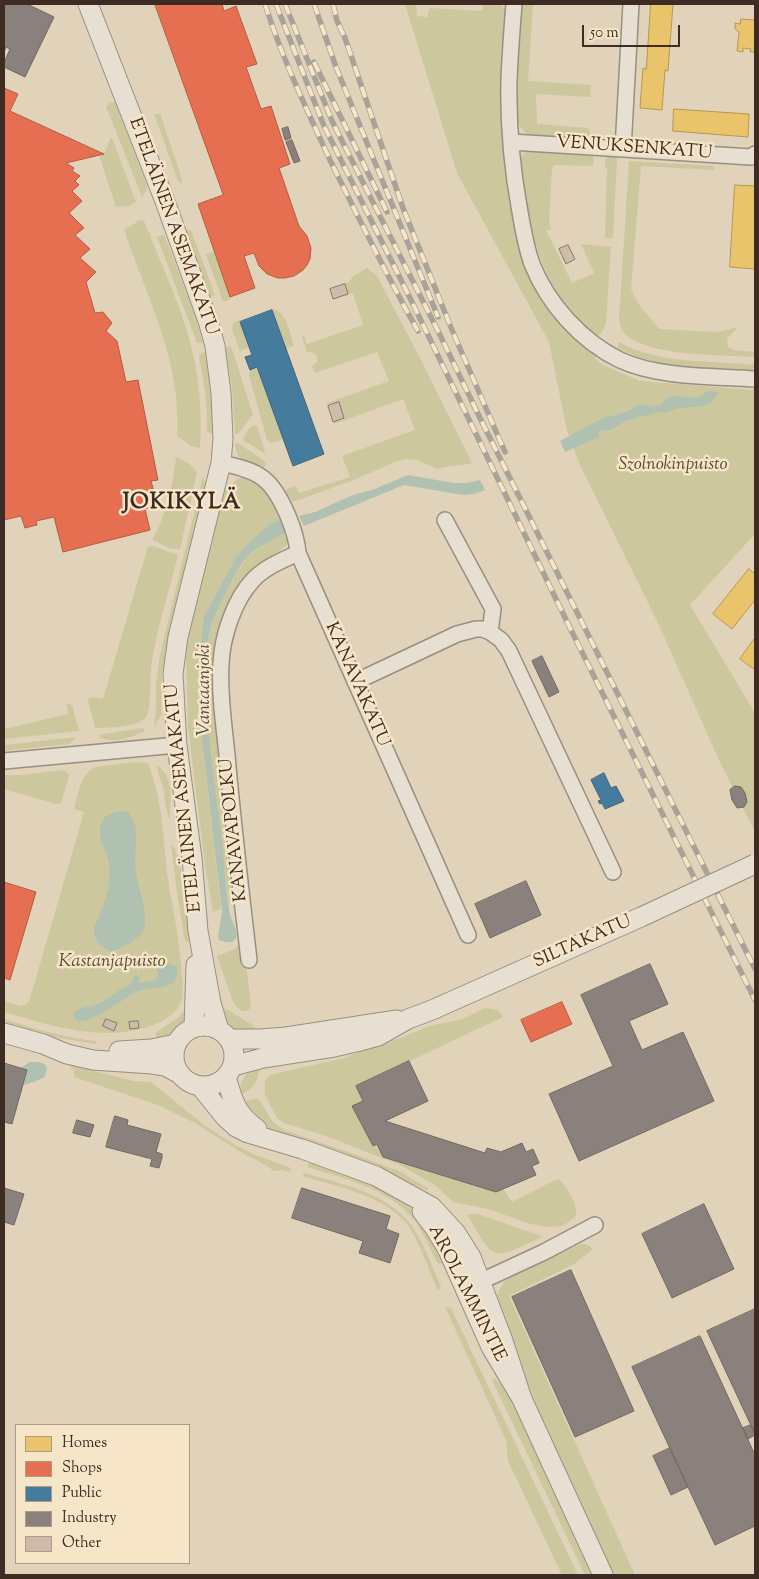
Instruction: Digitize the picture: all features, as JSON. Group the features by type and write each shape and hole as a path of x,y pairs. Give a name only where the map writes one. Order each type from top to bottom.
{"street":[{"name":"ETELÄINEN ASEMAKATU","path":"88,4 166,204 208,321 215,346 221,392 223,439 221,463 178,637 174,656 173,689 177,745 192,858 198,931 211,1003 224,1034"},
{"path":"514,4 509,80 511,142 525,242 533,265 545,289 560,311 582,334 602,350 621,360 644,368 682,374 755,379"},
{"path":"622,149 631,4"},
{"name":"VENUKSENKATU","path":"511,142 751,156 755,154"},
{"name":"KANAVAKATU","path":"221,463 254,472 267,480 279,495 298,546 355,682 468,935"},
{"path":"446,520 493,609 490,632"},
{"name":"KANAVAPOLKU","path":"249,960 233,822 221,691 221,664 229,621 245,590 263,571 298,546"},
{"path":"355,682 457,634 482,629 501,640 509,651 613,872"},
{"path":"4,761 177,745"},
{"name":"SILTAKATU","path":"229,1072 268,1057 334,1048 378,1036 408,1019 632,922 755,864"},
{"name":"ETELÄINEN ASEMAKATU","path":"194,1028 198,931"},
{"name":"SILTAKATU","path":"224,1034 260,1039 286,1037 408,1019"},
{"path":"4,1033 43,1044 67,1054 93,1060 165,1066 192,1084 200,1086 218,1083 229,1072 234,1056 233,1047 224,1034 211,1027 194,1028 187,1031 176,1044 174,1058 178,1073"},
{"path":"43,1044 112,1051 152,1049 176,1044"},
{"name":"AROLAMMINTIE","path":"229,1072 233,1102 238,1111 249,1124 270,1139"},
{"name":"AROLAMMINTIE","path":"200,1086 230,1122 248,1133 376,1176 407,1193 434,1227 446,1248 473,1285 503,1341 522,1399 603,1575"},
{"path":"473,1285 544,1252 595,1225"}],"green space":[{"name":"Szolnokinpuisto","path":"405,4 416,4 417,16 427,17 430,8 482,11 483,4 500,4 505,9 522,252 597,355 595,358 601,364 640,381 755,390 755,534 690,605 755,713 755,832 718,758 658,623 580,465 567,431 549,342 457,173"},
{"path":"521,4 533,4 528,81 591,85 590,97 536,94 537,124 588,128 592,137 587,140 527,135 518,124 517,68"},
{"path":"115,102 146,183 147,190 142,197 106,106"},
{"path":"154,114 160,114 182,184 178,181"},
{"path":"111,137 136,202 129,206 116,207 99,155 104,154"},
{"path":"529,150 592,154 593,165 554,165 552,168 549,220 551,230 546,230 572,283 594,273 581,244 611,247 606,324 600,335 596,335 590,330 568,307 558,294 542,263 531,224 520,171 521,158"},
{"path":"608,155 617,156 613,238 605,238 607,168 605,167 605,160"},
{"path":"629,161 712,166 715,168 714,170 641,166 631,289 638,303 659,329 717,332 738,327 727,339 728,347 734,350 755,352 755,357 691,354 658,349 631,339 623,331 619,320"},
{"path":"140,220 144,221 150,235 188,335 199,386 200,448 191,446 177,436 174,382 168,356 161,331 124,230"},
{"path":"186,230 191,230 215,295 210,297"},
{"path":"164,234 194,313 203,343 197,343 157,237"},
{"path":"214,251 231,299 223,302 206,255"},
{"path":"367,268 377,276 472,463 437,469 418,460 406,459 293,502 286,491 288,488 296,486 299,493 350,477 342,456 415,430 403,399 334,424 333,422 344,417 339,402 328,406 327,403 389,381 377,352 315,373 312,366 317,362 317,356 314,353 307,352 302,337 304,336 307,344 363,325 353,293 348,294 345,284 353,276"},
{"path":"272,309 284,318 294,346 286,348 272,310 240,322 249,347 240,351 232,329 233,323"},
{"path":"619,342 651,355 668,358 755,365 751,370 700,368 666,364 633,355 618,348"},
{"path":"231,346 253,414 238,434 235,434 232,387 225,347"},
{"path":"206,352 211,382 212,434 207,430 206,398 199,355"},
{"path":"257,367 283,439 272,443 267,440 249,375 250,370"},
{"path":"257,426 264,453 243,440 251,427"},
{"path":"238,443 263,460 266,464 263,469 248,464 241,459 236,450 235,444"},
{"path":"176,457 185,461 197,472 180,549 171,549 152,540 161,522 168,500"},
{"path":"203,476 205,483 162,672 161,715 154,727 156,683 160,655"},
{"path":"245,477 263,488 280,520 270,524 236,557 204,616 199,681 202,739 221,909 213,912 205,865 188,727 186,649 207,553 224,492 237,479"},
{"path":"286,533 288,540 286,546 254,568 233,597 217,732 238,905 232,901 229,905 209,749 206,651 211,627 219,606 247,557 263,544"},
{"path":"153,546 178,555 153,654 148,714 142,720 130,725 95,728 88,700 94,697 103,699 148,547"},
{"path":"67,704 72,705 79,731 4,739 4,729 68,714"},
{"path":"143,728 145,731 121,739 108,740 98,735"},
{"path":"76,737 70,744 4,751 4,745"},
{"name":"Kastanjapuisto","path":"135,762 148,763 159,804 183,986 182,999 178,1008 156,1024 118,1033 79,1031 41,1023 4,1012 4,1001 21,1006 27,1004 31,995 84,812 74,809 78,791 83,780 90,770 95,767"},
{"path":"158,766 167,777 169,783 171,797 170,819 157,770"},
{"path":"62,770 67,772 69,776 61,803 56,804 4,789 4,775"},
{"path":"171,845 173,845 180,863 187,910 189,941 185,941"},
{"path":"242,942 251,1007 246,1011 239,1009 233,1002 217,956 233,950"},
{"path":"222,1008 254,1026 256,1030 235,1030 223,1019"},
{"path":"485,1008 498,1010 503,1017 357,1086 363,1101 353,1106 372,1146 377,1144 383,1157 496,1192 503,1189 512,1202 555,1180 560,1180 576,1208 575,1217 563,1226 545,1227 527,1223 488,1209 453,1202 435,1185 402,1166 329,1137 284,1123 277,1118 265,1094 265,1081 273,1074 340,1059 429,1026 463,1019"},
{"path":"186,1009 185,1019 168,1036 156,1043 156,1033 179,1017"},
{"path":"4,1019 61,1035 96,1041 96,1044 35,1034 4,1025"},
{"path":"72,1065 133,1081 151,1082 204,1125 235,1145 291,1168 291,1172 273,1171 195,1123 158,1105 74,1077 74,1070 70,1068"},
{"path":"260,1065 255,1083 249,1090 240,1095 241,1084 245,1077"},
{"path":"253,1099 260,1101 272,1121 284,1130 399,1171 429,1189 426,1190 372,1166 273,1131 257,1122 242,1103"},
{"path":"310,1163 357,1177 384,1189 396,1197 408,1206 422,1222 446,1263 439,1264 414,1220 392,1200 365,1186 308,1167 307,1165"},
{"path":"305,1173 361,1190 398,1211 408,1221 422,1244 441,1286 438,1291 417,1242 409,1227 400,1216 375,1200 345,1188 302,1176"},
{"path":"467,1214 478,1214 542,1237 513,1250 496,1253 483,1242"},
{"path":"583,1244 593,1249 574,1264 509,1296 635,1575 612,1575 555,1454 496,1304 499,1290 508,1278"},
{"path":"445,1307 451,1308 578,1575 562,1575 508,1461 506,1440"},
{"path":"495,1378 511,1396 595,1575 585,1575 492,1380"}],"water":[{"path":"706,391 719,392 707,405 658,412 625,421 611,430 599,431 599,437 565,452 560,441 601,419 626,412 639,405 661,405 668,397 674,396 697,398 704,395"},
{"path":"408,475 453,483 467,483 480,480 485,490 463,495 404,485 304,526 299,516 315,512 353,495 372,490"},
{"name":"Vantaanjoki","path":"280,520 286,533 256,550 241,564 216,612 208,643 206,691 210,744 228,904 236,936 234,941 225,942 219,940 218,936 222,912 202,739 199,681 202,629 204,616 236,557 270,524"},
{"path":"121,811 128,812 133,819 135,828 135,866 145,923 142,933 134,940 110,951 98,942 94,935 95,925 108,891 109,881 109,863 100,827 107,815"},
{"path":"167,963 177,967 177,977 171,984 136,992 98,1016 89,1019 77,1020 73,1014 78,1010 100,1003 130,985 136,974 140,978 138,982 140,983 156,980 158,975 157,967"},
{"path":"30,1062 39,1062 47,1067 45,1077 23,1085 27,1070 20,1068"}],"building: Homes":[{"path":"651,4 673,4 668,71 665,70 662,110 640,108 643,68 646,69"},
{"path":"741,19 755,20 755,52 750,52 751,49 743,48 743,52 737,51 739,32 735,29 735,23 740,24"},
{"path":"674,109 749,114 748,137 673,131"},
{"path":"735,185 755,186 755,269 730,267"},
{"path":"749,569 755,574 755,600 732,629 713,614"},
{"path":"755,638 755,670 740,659"}],"building: Shops":[{"path":"155,4 222,4 224,11 236,6 257,64 246,67 261,109 271,106 290,164 279,168 299,226 307,236 311,248 310,259 307,265 294,276 278,278 267,274 259,266 254,253 244,256 255,288 230,297 198,204 223,195"},
{"path":"4,88 18,94 10,111 104,154 66,163 74,168 72,171 80,176 75,181 79,185 72,191 82,201 69,213 84,228 75,235 90,249 80,258 96,272 86,282 95,313 103,312 112,323 106,331 117,341 126,382 138,380 158,480 151,481 158,506 145,509 150,530 63,552 54,517 36,521 37,525 25,528 21,516 4,520"},
{"path":"4,882 36,892 10,980 4,978"},
{"path":"562,1002 572,1024 531,1042 521,1020"}],"building: Public":[{"path":"272,310 324,454 293,466 257,367 250,370 245,357 252,355 240,322"},
{"path":"604,773 611,788 616,786 624,801 605,809 602,803 600,804 598,801 601,800 591,780"}],"building: Industry":[{"path":"4,4 27,4 54,17 25,77 4,67 10,49 6,47 4,52"},
{"path":"288,127 291,138 285,140 282,129"},
{"path":"292,140 300,161 294,163 286,142"},
{"path":"542,656 559,692 549,697 532,661"},
{"path":"735,786 741,787 745,793 747,802 744,807 737,808 732,800 730,790"},
{"path":"526,881 541,915 490,938 475,904"},
{"path":"650,964 668,1004 629,1021 642,1050 683,1032 714,1101 579,1161 549,1094 613,1066 581,995"},
{"path":"409,1061 428,1101 385,1121 485,1153 487,1148 501,1152 522,1143 526,1152 533,1149 539,1163 532,1166 536,1175 496,1192 383,1157 377,1144 373,1146 352,1106 363,1101 356,1086"},
{"path":"4,1063 27,1070 12,1124 4,1122"},
{"path":"115,1116 128,1120 127,1125 161,1134 156,1152 162,1154 159,1168 150,1166 152,1159 106,1147"},
{"path":"77,1120 94,1125 90,1137 73,1133"},
{"path":"4,1188 24,1194 14,1225 4,1222"},
{"path":"302,1188 390,1216 386,1229 399,1234 390,1263 359,1253 363,1241 292,1218"},
{"path":"704,1204 734,1269 672,1298 642,1234"},
{"path":"571,1270 634,1411 575,1437 512,1297"},
{"path":"755,1309 755,1434 707,1331"},
{"path":"700,1336 755,1455 755,1526 715,1545 632,1367"},
{"path":"751,1425 755,1435 748,1439 743,1428"},
{"path":"670,1448 688,1487 671,1495 653,1456"}],"building: Other":[{"path":"568,245 575,259 566,264 559,249"},
{"path":"345,284 348,294 333,299 330,289"},
{"path":"339,402 344,418 333,422 328,406"},
{"path":"106,1019 117,1023 114,1031 103,1026"},
{"path":"138,1021 139,1028 130,1029 129,1022"}],"railway":[{"path":"265,4 287,64 331,162 418,331"},
{"path":"276,4 324,126 755,1000"},
{"path":"285,4 332,121 755,969"},
{"path":"314,4 336,67 438,317"},
{"path":"333,4 337,21 345,38 403,208 452,330 505,452"},
{"path":"314,62 387,212"}],"district":[{"name":"JOKIKYLÄ","path":"182,504"}]}
